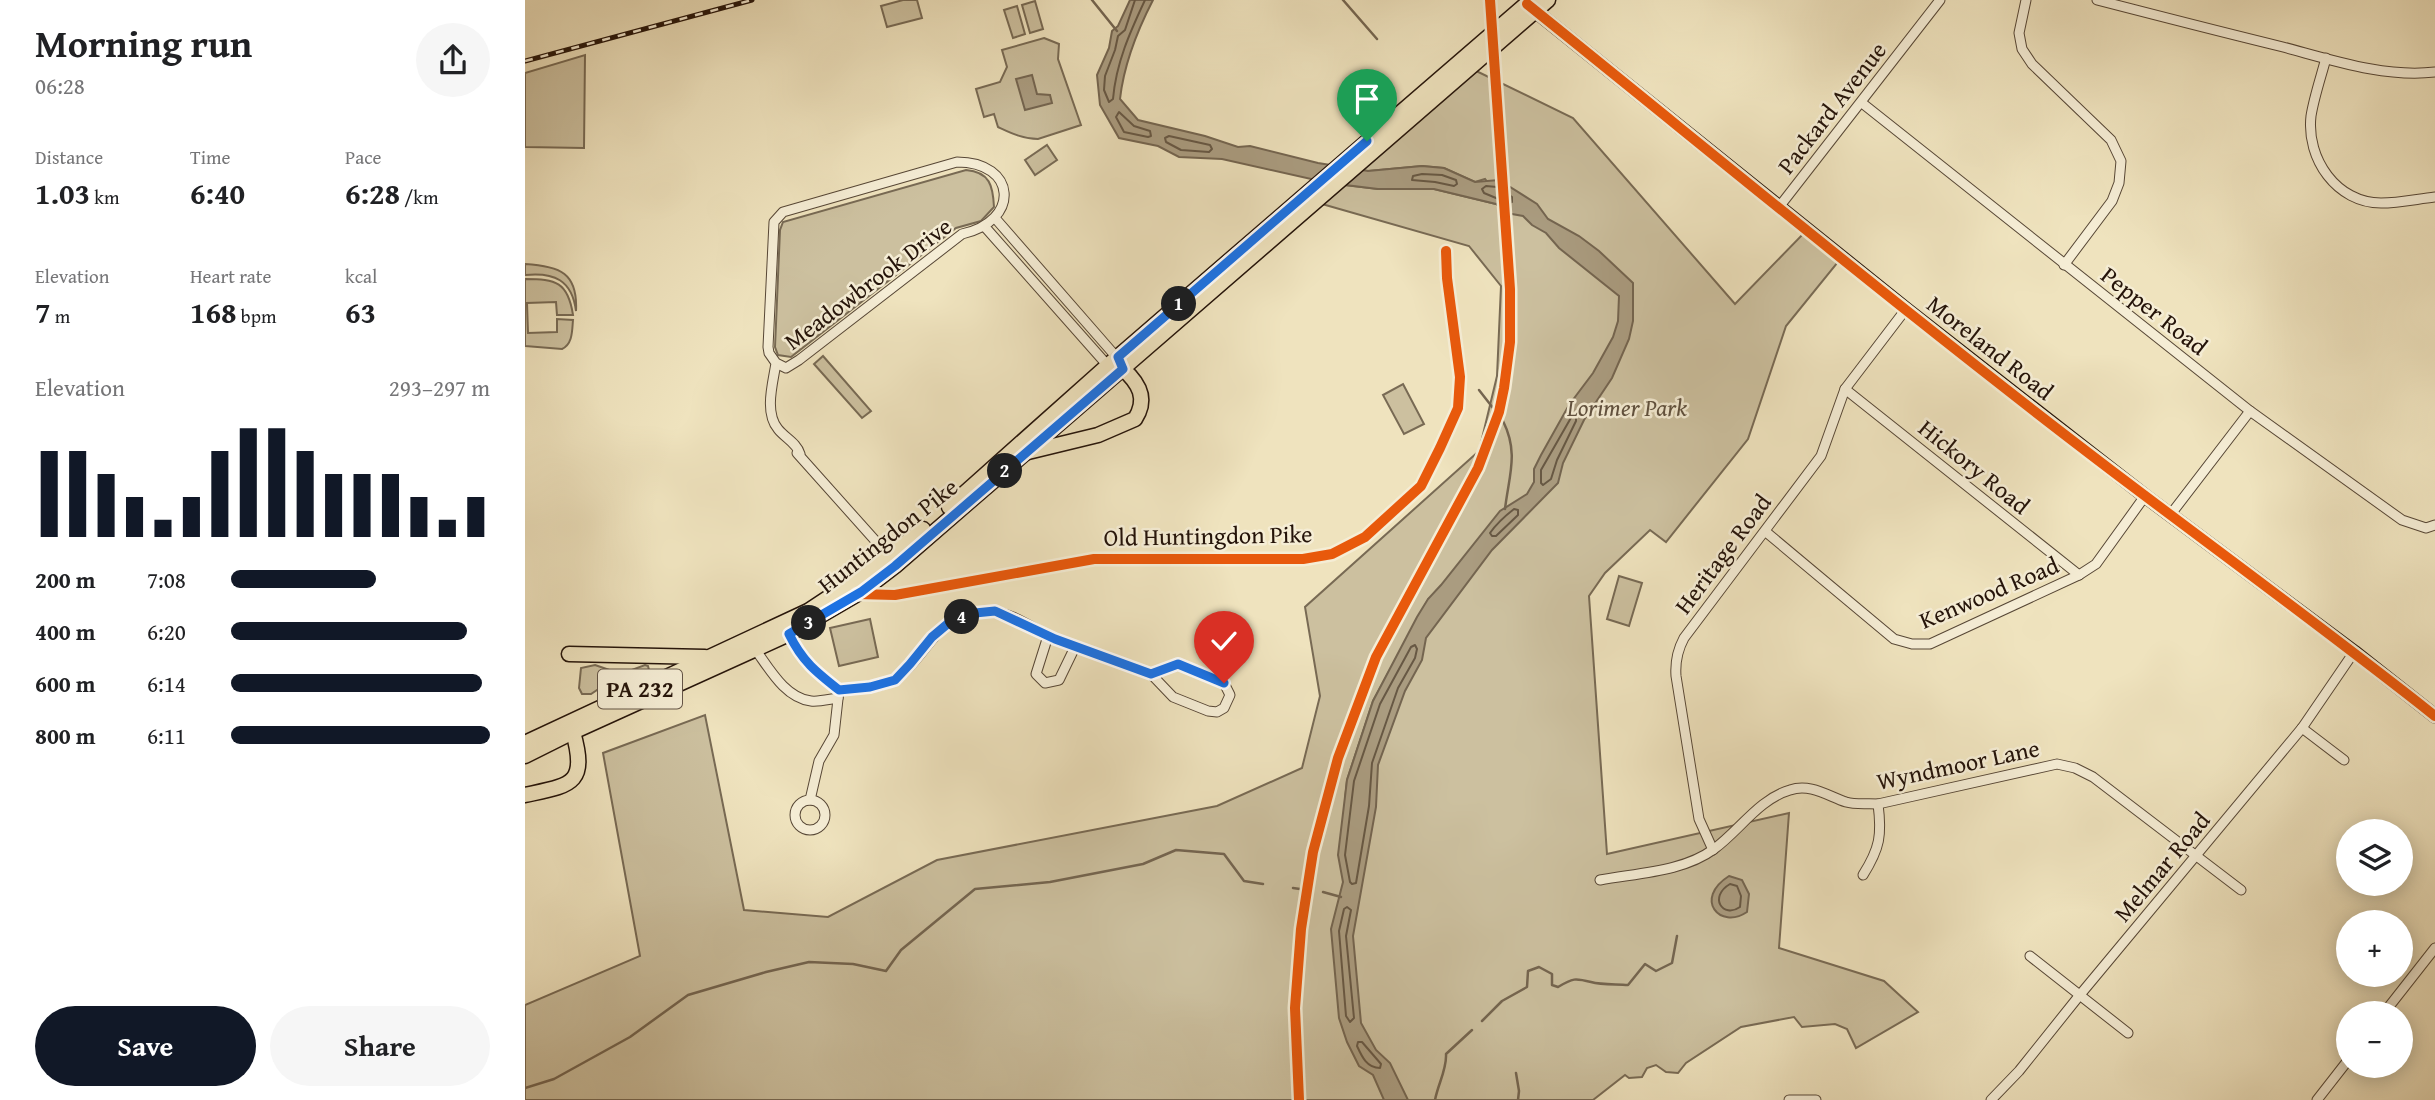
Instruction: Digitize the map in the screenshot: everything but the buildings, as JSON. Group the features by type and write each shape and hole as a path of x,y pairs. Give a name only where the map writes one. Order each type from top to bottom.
{"main road":[{"name":"Huntingdon Pike","path":"525,756 789,634 857,594 895,566 1026,453 1308,192 1475,55 1510,25 1529,4 1548,0"},
{"name":"Huntingdon Pike","path":"525,743 808,611 889,556 920,532 1106,366 1121,363 1325,193 1475,55"},
{"path":"1026,453 1098,435 1135,419 1141,404 1141,390 1121,363"},
{"path":"569,654 710,657"},
{"path":"525,794 561,787 575,777 579,767 579,754 573,732"}],"street":[{"name":"Packard Avenue","path":"1779,206 1940,0"},
{"path":"2026,0 2019,33 2022,49 2032,64 2111,140 2121,161 2119,184 2112,201 2064,265"},
{"path":"2097,0 2391,72 2435,72"},
{"name":"Moreland Road","path":"1529,4 1906,309 2145,496 2435,716"},
{"path":"2326,58 2311,119 2315,153 2330,181 2351,198 2379,203 2435,198"},
{"name":"Pepper Road","path":"1862,103 2250,411 2402,520 2426,528 2435,525"},
{"name":"Meadowbrook Drive","path":"776,363 786,368 962,234 985,227 995,218 1003,202 1003,191 998,178 990,169 975,162 957,162 783,212 774,222 768,347 776,363 770,414 776,427 799,449 800,454 889,556"},
{"path":"995,218 1121,363"},
{"name":"Meadowbrook Drive","path":"985,227 1106,366"},
{"name":"Old Huntingdon Pike","path":"857,594 895,595 1094,559 1303,559 1332,554 1365,537 1421,486 1458,408 1460,377 1447,278 1447,251"},
{"name":"Heritage Road","path":"1713,850 1699,820 1675,662 1684,638 1821,456 1845,389 1906,309"},
{"name":"Hickory Road","path":"1845,389 2079,576"},
{"path":"2171,514 2250,411"},
{"name":"Kenwood Road","path":"1766,532 1894,639 1912,644 1930,644 2079,576 2096,564 2145,496"},
{"path":"755,649 783,685 798,698 812,702 895,680 951,621 975,613 995,611 1075,647 1151,674 1173,697 1208,711 1221,710 1229,701 1229,689 1224,683 1183,665 1173,664 1151,674"},
{"path":"789,634 799,653 813,670 839,694"},
{"path":"1048,636 1036,674 1045,683 1059,680 1075,647"},
{"name":"Melmar Road","path":"1991,1100 2019,1071 2302,728 2354,652"},
{"path":"810,800 819,761 834,735 839,694"},
{"path":"2302,728 2344,760"},
{"name":"Wyndmoor Lane","path":"1601,880 1681,865 1713,850 1767,802 1790,790 1804,788 1821,791 1849,803 1878,804 2057,764 2075,768 2093,777 2241,890"},
{"path":"1863,875 1876,854 1881,831 1878,804"},
{"path":"2393,1001 2435,948"},
{"path":"2030,956 2128,1033"},
{"path":"2316,1100 2336,1075"},
{"path":"1789,1100 1816,1100"}],"green space":[{"path":"903,0 917,0 922,18 887,27 881,6"},
{"path":"1035,1 1043,29 1030,33 1022,5"},
{"path":"1017,6 1025,34 1013,38 1004,10"},
{"path":"1044,38 1059,44 1058,59 1081,125 1033,139 998,127 994,114 984,117 976,89 1000,82 1007,67 1002,50"},
{"path":"585,55 584,148 525,147 525,73"},
{"name":"Lorimer Park","path":"1468,67 1573,118 1735,304 1803,234 1838,262 1786,326 1748,439 1666,542 1650,530 1605,573 1589,596 1607,854 1789,813 1779,948 1884,981 1918,1012 1856,1048 1847,1029 1835,1024 1802,1027 1794,1017 1741,1027 1686,1063 1678,1073 1666,1072 1656,1065 1647,1068 1642,1077 1629,1078 1625,1075 1593,1100 525,1100 525,1005 640,956 603,753 705,715 744,910 828,917 937,860 1217,806 1302,768 1320,696 1305,607 1479,451 1497,376 1501,286 1469,246 1315,202 1336,184 1378,189 1434,189 1496,204 1512,214 1485,179 1475,182 1444,168 1422,166 1368,171 1353,169","holes":["1429,598 1345,799 1347,780 1373,701"]},
{"path":"1047,145 1057,160 1035,175 1025,160"},
{"path":"966,170 985,177 993,193 994,207 981,221 956,228 791,357 778,355 775,347 780,230 783,222"},
{"path":"525,264 548,267 564,274 574,288 576,311 566,285 545,275 525,275"},
{"path":"525,279 552,282 564,289 568,295 573,315 557,315 556,302 527,303 528,333 557,332 557,319 573,320 570,340 566,347 525,346"},
{"path":"823,356 871,411 862,418 814,364"},
{"path":"1403,384 1424,424 1404,434 1383,395"},
{"path":"1619,576 1642,583 1629,626 1607,619"},
{"path":"870,619 878,657 839,666 830,628"},
{"path":"595,665 621,674 645,665 649,670 623,678 620,685 606,684 591,694 582,694 579,688 581,668"}],"water":[{"path":"1130,0 1153,0 1132,48 1120,99 1138,120 1238,147 1250,146 1318,163 1368,171 1422,166 1444,168 1475,182 1499,180 1537,204 1548,219 1599,251 1633,283 1633,321 1629,339 1612,378 1584,420 1563,463 1558,483 1492,550 1426,638 1422,660 1405,691 1378,765 1376,807 1353,936 1361,1023 1376,1050 1390,1063 1408,1100 1384,1100 1373,1075 1359,1066 1339,1018 1331,929 1343,882 1338,855 1347,780 1373,701 1417,617 1428,599 1500,511 1527,494 1534,482 1534,469 1541,455 1569,405 1593,373 1613,337 1618,321 1619,296 1559,248 1546,233 1523,216 1512,214 1496,204 1434,189 1378,189 1329,183 1222,159 1179,157 1158,146 1119,138 1100,105 1097,75 1109,48 1112,31 1118,26"},
{"path":"1032,75 1037,94 1050,95 1052,103 1025,110 1016,79"},
{"path":"1729,876 1742,880 1749,894 1747,912 1737,917 1720,915 1712,902 1718,885"}],"waterway":[{"path":"1092,0 1117,31"},
{"path":"1343,0 1377,39"},
{"path":"1479,390 1493,408"},
{"path":"1503,421 1512,454 1505,509"},
{"path":"525,1088 554,1079 630,1037 688,995 809,962 853,964 886,971 901,950 975,889 1050,882 1143,864 1176,850 1224,854 1244,881 1263,884"},
{"path":"1293,888 1300,889"},
{"path":"1323,892 1341,897"},
{"path":"1482,1021 1502,1001 1527,987 1528,971 1539,967 1552,974 1552,985 1558,987 1577,979 1600,984 1628,985 1645,964 1656,971 1672,963 1677,936"},
{"path":"1435,1100 1446,1054 1472,1030"},
{"path":"1516,1073 1518,1100"}],"railway":[{"path":"525,61 752,0"}],"cycle path":[{"path":"1299,1100 1295,1008 1301,929 1313,852 1338,758 1376,657 1478,468 1499,412 1504,388 1510,342 1510,289 1490,0"},
{"path":"1527,4 1988,375 2435,716"},
{"path":"857,594 895,595 1094,559 1303,559 1332,554 1365,537 1421,486 1458,408 1460,377 1446,251"}],"route":[{"path":"1224,683 1178,664 1151,674 1055,639 995,611 975,613 951,621 932,637 895,680 870,687 839,690 813,670 799,653 789,634 861,592 895,566 1123,369 1118,357 1367,141"}]}
